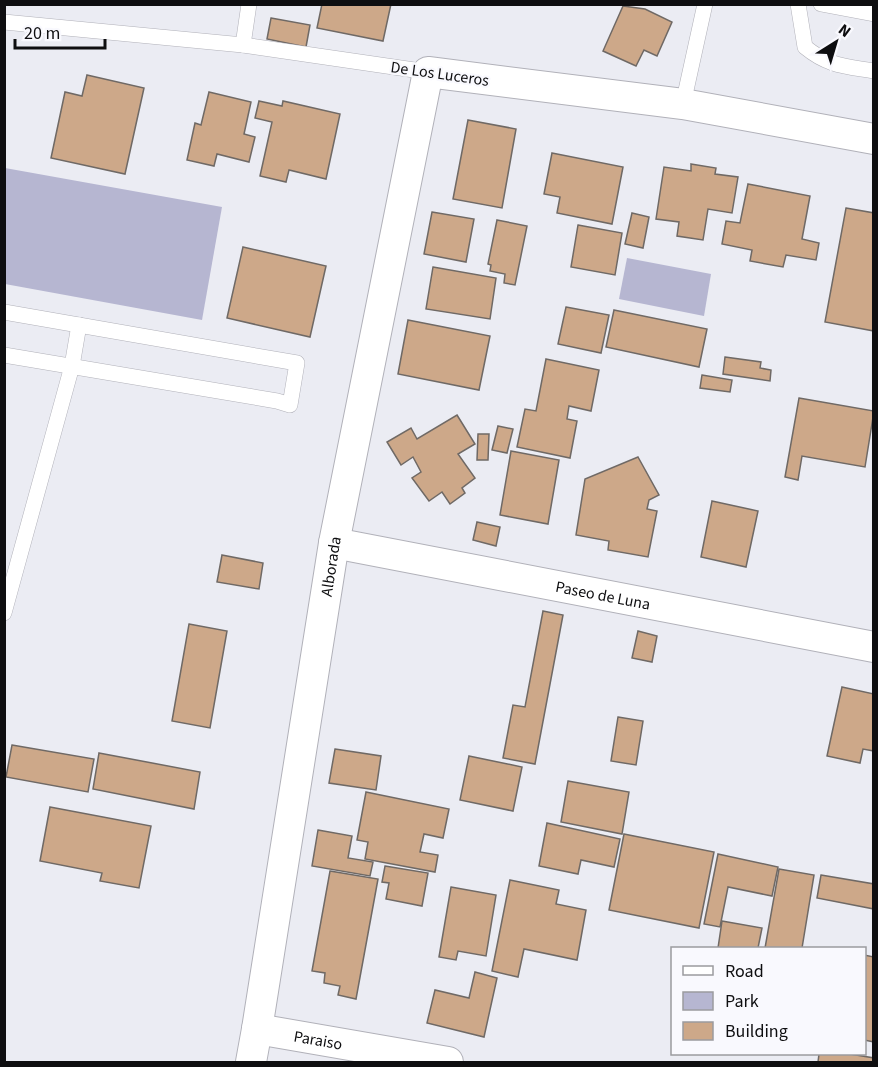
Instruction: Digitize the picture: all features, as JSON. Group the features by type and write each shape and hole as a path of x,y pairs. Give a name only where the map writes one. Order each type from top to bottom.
{"street":[{"name":"De Los Luceros","path":"428,72 683,104 873,139"},
{"name":"Alborada","path":"251,1062 334,543 428,72"},
{"name":"Paseo de Luna","path":"334,543 873,647"},
{"name":"Paraiso","path":"257,1029 447,1062"}],"lane":[{"path":"243,45 249,4"},
{"path":"683,104 705,4"},
{"path":"798,4 805,47 818,57 835,64 873,71"},
{"path":"821,4 873,14"},
{"name":"De Los Luceros","path":"4,22 243,45 428,72"},
{"path":"4,312 297,363 290,405 4,355"},
{"path":"4,613 72,366 79,325"}],"green space":[{"path":"5,168 222,207 202,320 5,284"},
{"path":"627,258 711,274 704,316 619,299"}],"building":[{"path":"322,4 391,4 383,41 317,28"},
{"path":"623,6 645,9 672,22 657,56 644,50 636,66 603,51"},
{"path":"271,18 310,25 306,47 267,39"},
{"path":"87,75 144,88 125,174 51,158 65,92 82,96"},
{"path":"209,92 251,102 244,134 255,137 249,162 217,154 214,166 187,160 195,123 201,125"},
{"path":"259,101 282,106 283,101 340,114 326,179 289,170 286,182 260,176 272,122 255,118"},
{"path":"468,120 516,129 502,208 453,199"},
{"path":"552,153 623,167 612,224 557,213 560,197 544,194"},
{"path":"691,164 716,168 715,174 738,177 732,213 708,209 703,240 677,236 679,222 656,219 664,167 691,171"},
{"path":"748,184 810,196 802,239 819,243 816,260 786,255 783,267 750,261 752,250 722,244 726,221 740,223"},
{"path":"846,208 874,213 874,331 825,322"},
{"path":"432,212 474,219 466,262 424,254"},
{"path":"632,213 649,217 643,248 625,244"},
{"path":"497,220 527,226 515,285 504,283 505,274 490,271 491,265 488,264"},
{"path":"578,225 622,233 615,275 571,267"},
{"path":"243,247 326,266 310,337 227,318"},
{"path":"433,267 496,278 490,319 426,309"},
{"path":"566,307 609,315 601,353 558,344"},
{"path":"614,310 707,329 699,367 606,347"},
{"path":"408,320 490,336 479,390 398,374"},
{"path":"725,357 761,362 760,368 771,370 770,381 723,374"},
{"path":"546,359 599,370 591,411 569,406 567,419 577,421 570,458 517,447 525,409 536,411"},
{"path":"702,375 732,380 730,392 700,388"},
{"path":"799,398 874,411 865,467 802,456 798,480 785,477"},
{"path":"457,415 475,444 458,454 475,478 462,488 465,493 450,504 442,492 429,501 412,478 421,472 413,457 401,465 387,442 411,428 417,439"},
{"path":"498,426 513,429 507,453 492,450"},
{"path":"478,434 489,434 488,460 477,460"},
{"path":"511,451 559,460 548,524 500,515"},
{"path":"638,457 659,495 649,500 647,509 657,511 648,557 608,550 609,541 576,535 585,479"},
{"path":"712,501 758,511 746,567 701,557"},
{"path":"477,522 500,527 496,546 473,540"},
{"path":"222,555 263,563 259,589 217,582"},
{"path":"543,611 563,615 535,764 503,758 513,705 525,707"},
{"path":"189,624 227,631 210,728 172,721"},
{"path":"638,631 657,636 652,662 632,658"},
{"path":"842,687 874,694 874,751 863,749 860,763 827,756"},
{"path":"618,717 643,721 636,765 611,761"},
{"path":"12,745 94,759 88,792 6,777"},
{"path":"335,749 381,756 376,790 329,783"},
{"path":"99,753 200,772 194,809 93,789"},
{"path":"469,756 522,767 513,811 460,800"},
{"path":"568,781 629,792 622,834 561,822"},
{"path":"366,792 449,809 443,838 424,834 420,852 438,855 435,872 365,859 368,842 357,840"},
{"path":"50,807 151,826 139,888 100,881 102,873 40,861"},
{"path":"547,823 620,839 614,867 581,860 578,874 539,866"},
{"path":"318,830 352,836 348,858 373,862 370,876 312,866"},
{"path":"624,834 714,852 699,928 609,910"},
{"path":"718,854 778,867 772,896 728,887 720,927 704,924"},
{"path":"385,866 428,873 422,906 386,899 389,883 382,882"},
{"path":"779,869 814,875 802,947 765,947"},
{"path":"330,871 378,879 356,999 338,995 340,986 324,983 325,973 312,971"},
{"path":"821,875 874,884 874,909 817,898"},
{"path":"510,880 559,890 556,904 586,910 577,960 524,949 518,977 492,971"},
{"path":"451,887 496,895 486,956 458,951 456,960 439,957"},
{"path":"722,921 762,928 758,947 718,947"},
{"path":"866,955 874,957 874,1042 866,1040"},
{"path":"475,972 497,978 484,1037 427,1023 435,990 469,998"},
{"path":"819,1055 856,1055 874,1058 874,1062 818,1062"}]}
